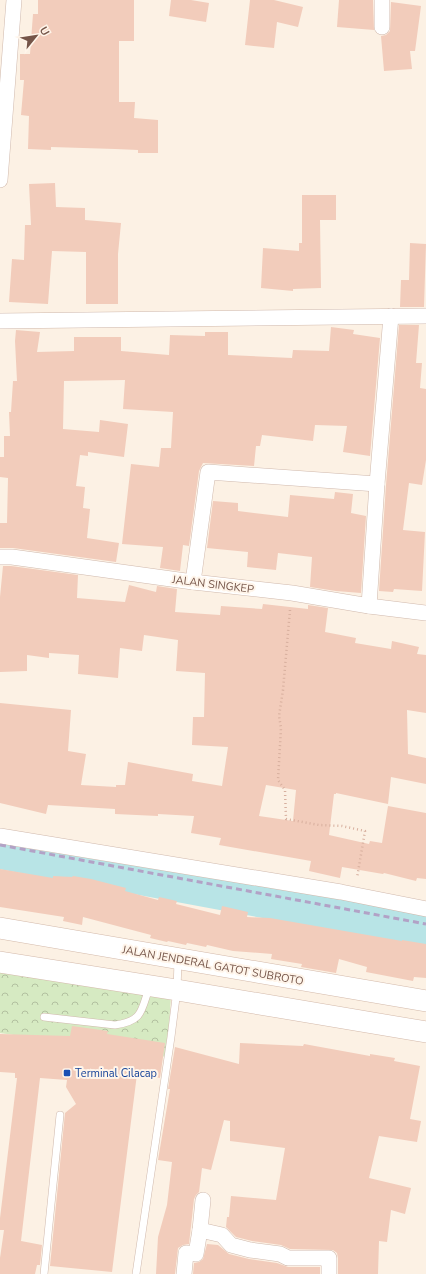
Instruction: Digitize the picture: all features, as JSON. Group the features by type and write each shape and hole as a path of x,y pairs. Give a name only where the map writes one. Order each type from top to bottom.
{"main road":[{"name":"JALAN JENDERAL GATOT SUBROTO","path":"0,928 426,1001"},
{"path":"0,962 426,1032"}],"street":[{"path":"0,180 14,0"},
{"path":"382,0 382,27"},
{"path":"369,606 377,484 391,316"},
{"path":"0,321 426,316"},
{"path":"193,582 208,472 377,484"},
{"name":"JALAN SINGKEP","path":"0,557 12,557 193,582 292,593 369,606 426,613"},
{"path":"0,836 354,895 426,909"},
{"path":"184,1274 186,1254 196,1254 203,1200"},
{"path":"200,1230 222,1235 231,1245 250,1250 280,1254 288,1258 329,1258 330,1274"}],"lane":[{"path":"136,1274 171,1037 177,990 178,959"},
{"path":"44,1017 115,1025 126,1023 136,1019 142,1011 150,986"},
{"path":"44,1274 60,1116"}],"path":[{"path":"292,593 283,690 279,716 281,728 278,780 285,790 286,819 319,825 342,826 365,831 354,895"}],"green space":[{"path":"0,967 171,995 167,1057 0,1033"}],"building":[{"path":"38,0 134,0 134,41 119,41 119,102 135,102 134,118 158,120 158,153 138,153 138,150 51,147 51,150 28,149 29,116 21,115 24,80 20,80 20,54 30,54 33,14 38,14"},
{"path":"171,0 191,0 209,3 206,22 169,16"},
{"path":"250,0 274,0 303,7 298,27 277,22 274,48 245,45"},
{"path":"339,0 373,0 374,30 337,27"},
{"path":"391,2 421,6 415,51 410,51 412,69 384,71 381,36 386,35 390,31"},
{"path":"55,183 56,207 85,208 85,220 121,223 118,254 118,304 86,304 86,252 52,251 48,304 9,302 12,259 24,260 25,225 31,225 29,184"},
{"path":"302,195 336,195 336,220 320,220 321,288 293,289 293,291 261,288 263,248 299,251 299,243 302,243"},
{"path":"410,243 426,244 424,307 400,307 401,280 409,280"},
{"path":"399,325 419,325 416,363 422,363 420,388 426,389 426,460 422,485 409,483 403,530 425,532 422,591 394,589 393,592 379,591"},
{"path":"331,327 354,330 353,334 380,338 370,456 343,452 347,426 315,425 313,441 262,435 260,446 256,446 254,466 203,463 199,471 189,546 183,545 180,571 160,568 163,547 122,544 131,464 159,467 161,448 171,448 173,412 123,409 125,380 64,381 63,429 99,432 100,420 128,424 124,457 88,452 88,456 80,455 76,486 85,487 83,508 90,509 87,538 119,543 116,562 13,548 0,548 0,523 7,523 8,478 0,477 0,457 4,457 4,436 10,436 9,412 11,412 13,381 17,381 15,341 16,330 40,332 37,352 74,351 74,337 121,337 121,351 169,355 170,335 205,336 205,332 228,332 228,355 292,358 293,350 329,351"},
{"path":"335,492 353,494 351,513 366,516 361,593 310,587 312,557 278,553 276,570 247,567 248,552 207,548 213,501 238,503 238,511 288,517 290,495 334,499"},
{"path":"3,566 11,566 78,575 77,598 125,602 129,585 156,592 157,586 177,589 175,612 220,615 221,606 262,609 263,604 308,609 308,605 328,608 325,632 356,638 355,643 391,649 392,641 419,647 417,654 426,655 426,713 407,710 408,754 426,758 426,784 391,777 388,804 336,793 334,794 329,835 369,844 370,841 382,843 388,806 426,813 426,879 417,878 416,881 384,873 342,867 340,878 309,871 311,861 219,845 221,838 191,833 194,816 115,814 115,809 48,805 46,814 0,803 0,703 71,710 68,751 86,754 81,785 116,787 116,785 125,785 128,762 193,774 192,781 222,786 228,747 192,745 193,717 204,717 205,673 176,671 178,640 144,635 142,651 120,648 118,678 78,674 79,655 49,653 49,658 27,655 27,671 0,672 0,597","holes":["266,785 296,790 293,821 259,816"]},
{"path":"0,869 53,878 53,876 73,876 91,879 126,888 125,891 158,900 159,897 177,901 176,904 220,915 222,906 248,912 247,917 270,918 426,944 426,978 414,977 413,981 366,972 367,967 339,959 336,973 301,967 302,964 271,959 272,954 233,951 207,945 206,947 187,943 186,945 167,942 150,938 151,935 83,917 82,925 63,921 64,917 0,907"},
{"path":"72,1026 108,1031 107,1034 165,1043 160,1078 137,1074 112,1272 50,1266 65,1113 76,1104 66,1087 67,1080 40,1078 21,1241 42,1245 40,1265 37,1265 35,1274 0,1274 0,1258 4,1230 0,1230 0,1218 17,1078 15,1078 15,1073 0,1072 0,1034 70,1036"},
{"path":"240,1043 303,1046 304,1044 370,1056 370,1054 395,1058 394,1061 420,1066 410,1119 421,1121 417,1142 379,1136 369,1178 411,1188 405,1214 391,1210 387,1242 379,1241 378,1274 338,1274 337,1253 333,1250 290,1249 281,1245 252,1241 236,1237 226,1227 227,1217 229,1217 231,1196 276,1200 285,1148 230,1141 230,1121 224,1120 211,1170 202,1168 199,1192 194,1199 189,1244 178,1248 175,1274 156,1274 158,1237 167,1205 172,1162 158,1160 170,1089 168,1089 175,1047 239,1064"},
{"path":"207,1244 218,1245 229,1254 249,1259 277,1263 288,1267 320,1267 320,1274 193,1274 194,1263 203,1259"}],"waterway":[{"path":"0,852 426,931"}],"railway":[{"path":"0,845 426,924"}],"place":[{"name":"Terminal Cilacap","path":"67,1073"}]}
